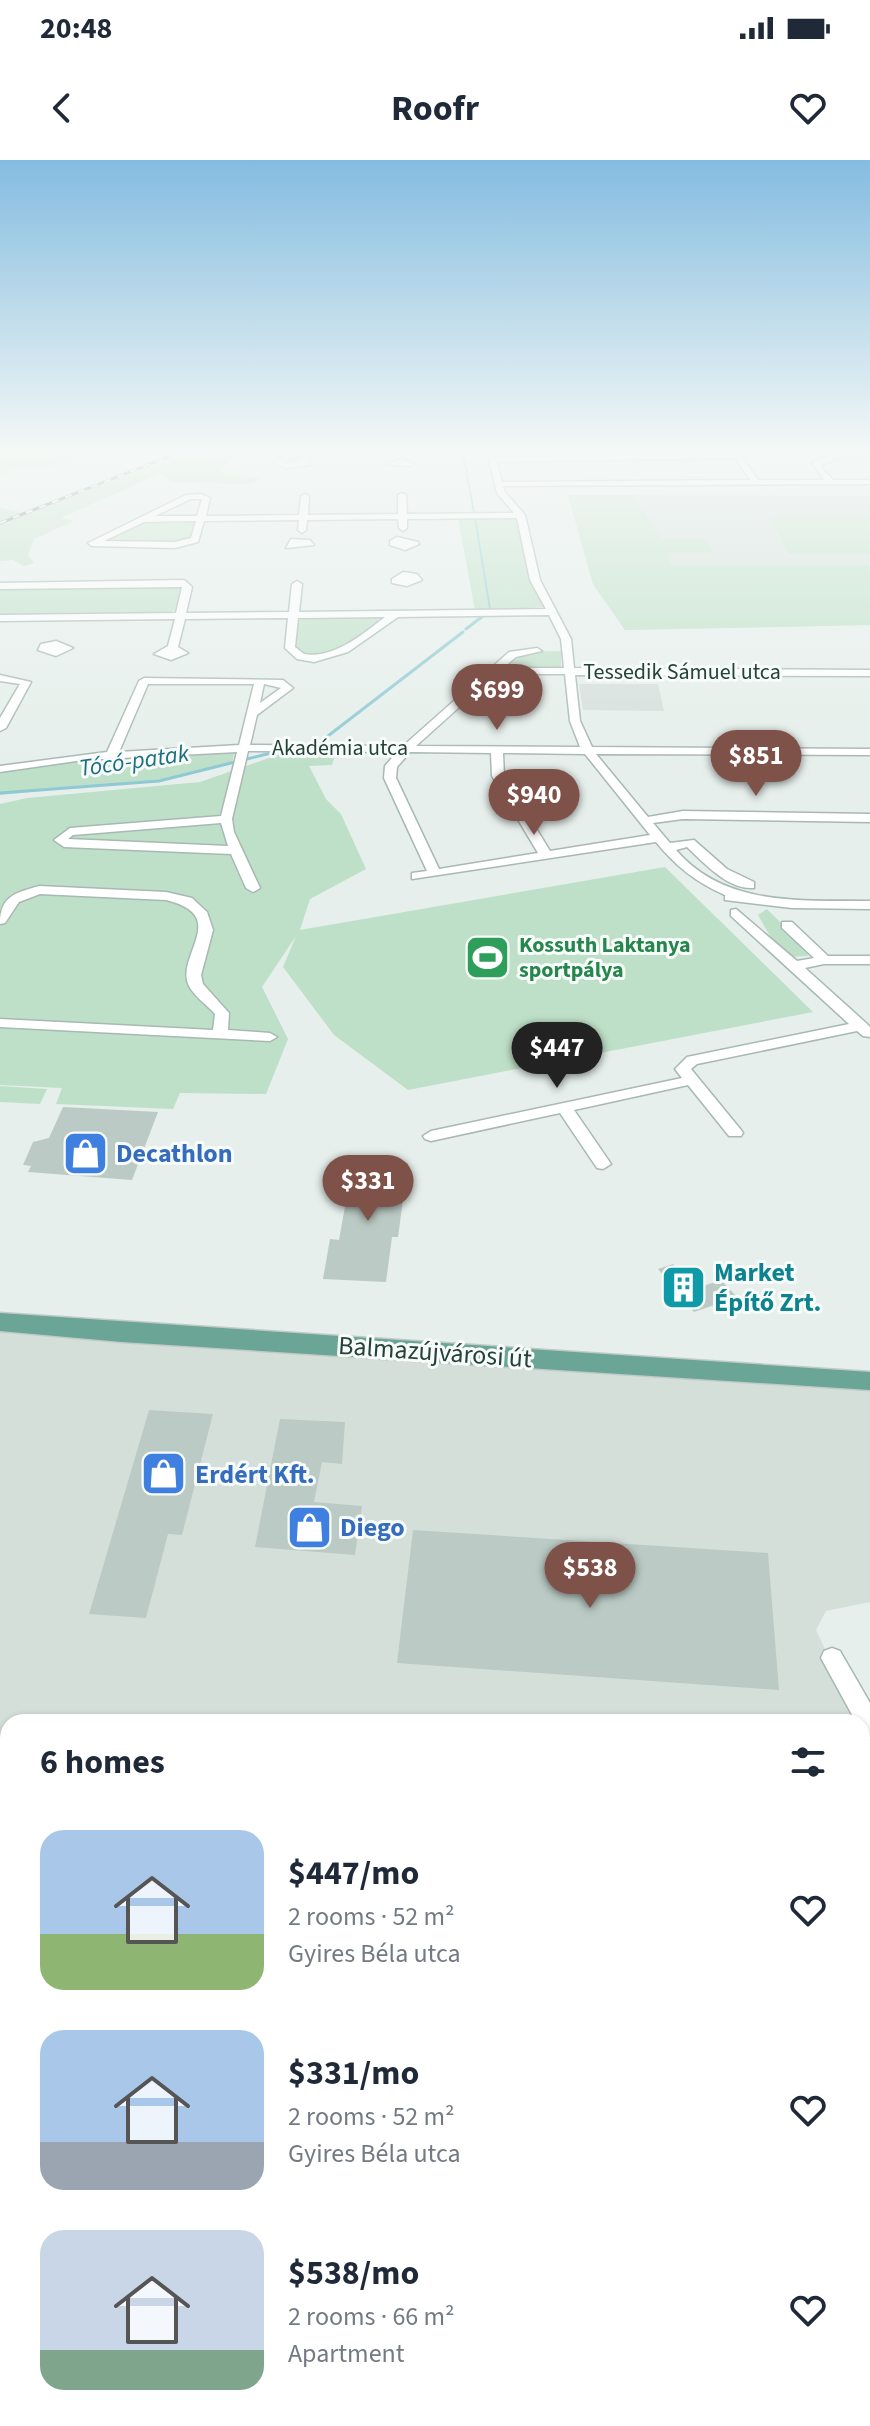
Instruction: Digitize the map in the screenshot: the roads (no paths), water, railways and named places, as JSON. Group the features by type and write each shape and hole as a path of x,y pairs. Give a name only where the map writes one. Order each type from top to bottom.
{"main road":[{"name":"Balmazújvárosi út","path":"0,1322 109,1333 870,1381"}],"street":[{"path":"529,554 535,580 564,634 575,721 587,749 662,843 702,880 723,907 736,913 866,1030"},
{"path":"285,580 297,576 308,580 297,584 292,652 320,656 340,654 395,614"},
{"path":"0,586 184,583 187,587 173,648"},
{"path":"407,583 410,614"},
{"path":"0,618 551,612"},
{"path":"56,644 67,618"},
{"path":"434,872 390,778 391,766 406,748 513,654 537,651"},
{"name":"Tessedik Sámuel utca","path":"494,671 870,673"},
{"path":"0,678 26,682 0,728"},
{"path":"111,756 144,681 260,681 279,682 288,688 251,714"},
{"path":"253,888 235,850 226,819 260,681"},
{"name":"Akadémia utca","path":"4,765 111,756 240,757 406,748 870,752"},
{"path":"497,749 498,776 545,854"},
{"path":"645,821 683,815 870,818"},
{"path":"226,819 70,832 60,840 64,843 235,850"},
{"path":"417,876 545,854 690,843 749,900 761,936"},
{"path":"702,880 749,900"},
{"path":"0,920 14,899 39,890 166,896 187,901 200,912 206,930 194,975 196,985 222,1013 220,1035"},
{"path":"736,913 749,900"},
{"path":"722,902 749,900 870,905"},
{"path":"787,925 824,960"},
{"path":"792,966 824,960 870,960"},
{"path":"0,1023 270,1037"},
{"path":"735,1133 683,1069 692,1060 842,1030 866,1030"},
{"path":"431,1136 692,1080"},
{"path":"565,1108 603,1164"},
{"path":"832,1658 864,1714"}],"waterway":[{"name":"Tócó-patak","path":"481,554 490,609"},
{"name":"Tócó-patak","path":"466,629 483,616"},
{"name":"Tócó-patak","path":"324,739 463,632"},
{"name":"Tócó-patak","path":"0,793 159,781 271,753"}],"place":[{"name":"Kossuth Laktanya sportpálya","path":"488,958"},
{"name":"Decathlon","path":"85,1153"},
{"name":"Market Építő Zrt.","path":"683,1287"},
{"name":"Erdért Kft.","path":"164,1474"},
{"name":"Diego","path":"309,1527"}]}
